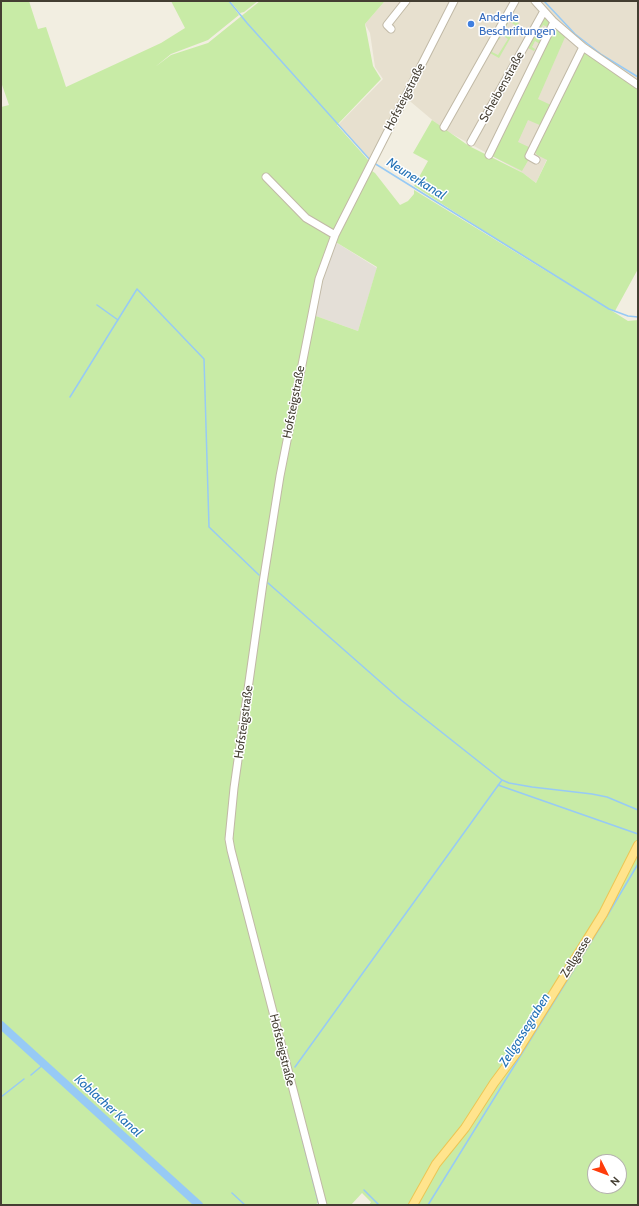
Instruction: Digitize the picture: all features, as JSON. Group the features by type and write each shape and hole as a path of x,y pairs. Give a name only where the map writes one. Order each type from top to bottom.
{"main road":[{"name":"Zellgasse","path":"413,1205 436,1164 465,1128 494,1083 517,1052 603,914 638,845"}],"street":[{"path":"391,29 387,25 406,1"},
{"name":"Hofsteigstraße","path":"323,1205 234,864 229,839 234,788 263,583 280,476 319,279 335,235 454,1"},
{"path":"444,127 516,1"},
{"path":"536,1 554,22 583,47 638,85"},
{"name":"Scheibenstraße","path":"471,142 544,11"},
{"name":"Scheibenstraße","path":"489,155 554,22"},
{"path":"536,160 529,156 583,47"},
{"path":"266,177 306,218 335,235"}],"shaded area":[{"path":"383,1 638,1 638,85 532,152 547,159 536,183 523,173 443,129 405,97 370,160 338,125 383,79 375,67 370,33 365,24 384,2"},
{"path":"334,241 377,268 358,331 313,315 317,294"}],"green space":[{"path":"1,1 29,1 38,29 46,27 66,87 161,43 185,28 171,1 229,1 239,15 208,40 171,54 155,67 171,55 208,43 260,1 383,1 384,2 365,24 373,66 381,79 337,125 369,161 369,169 375,173 400,205 408,201 414,194 414,190 561,280 414,186 428,161 413,153 432,120 469,146 523,173 536,183 547,160 537,155 534,151 583,47 638,85 638,269 615,311 609,309 628,321 638,320 638,1205 369,1205 371,1202 362,1193 351,1205 325,1205 323,1198 315,1205 1,1205 1,107 9,105 1,82","holes":["334,241 377,267 358,331 313,315"]},
{"path":"230,1 258,1 244,12 240,13"},
{"path":"544,14 552,22 550,28 543,25 538,35 540,36 539,39 541,40 540,44 535,41 532,47 535,49 534,51 526,47"},
{"path":"508,16 519,23 499,58 488,52 491,46 494,47 492,52 498,55 508,39 502,35 499,40 496,38 500,30 510,35 513,31 515,25 509,21 506,27 503,25"},
{"path":"555,26 566,35 538,99 551,105 542,126 528,120 518,142 531,148 529,159 522,171 492,156"}],"waterway":[{"name":"Neunerkanal","path":"229,1 371,161"},
{"path":"544,1 575,34 602,55 638,77"},
{"name":"Neunerkanal","path":"374,163 609,309 628,316 638,317"},
{"path":"70,397 137,289 204,359 209,527 259,575"},
{"path":"97,305 118,320"},
{"path":"268,583 401,700 502,780 509,783 532,787 607,797 638,810"},
{"path":"295,1067 502,780"},
{"path":"498,785 638,834"},
{"path":"229,857 251,940"},
{"name":"Zellgassegraben","path":"607,916 638,864"},
{"name":"Zellgassegraben","path":"428,1205 604,921"},
{"name":"Koblacher Kanal","path":"1,1025 199,1205"},
{"path":"273,1025 283,1068"},
{"path":"31,1075 44,1064"},
{"path":"1,1097 24,1079"},
{"path":"293,1103 319,1205"},
{"path":"364,1190 379,1205"},
{"path":"232,1193 245,1205"}],"place":[{"name":"Anderle Beschriftungen","path":"471,24"}]}
